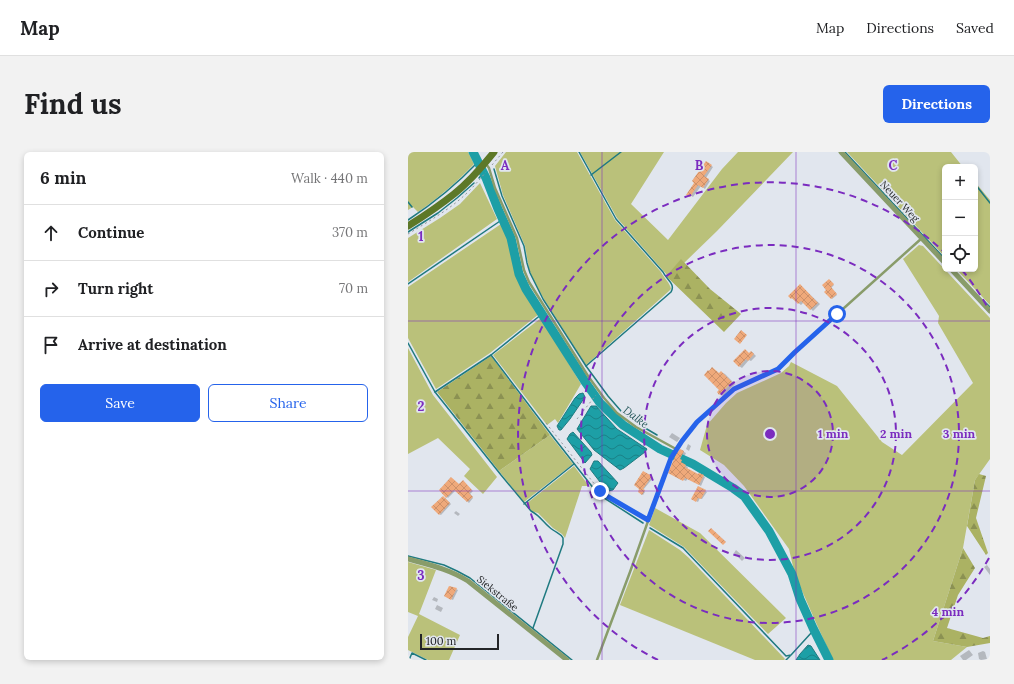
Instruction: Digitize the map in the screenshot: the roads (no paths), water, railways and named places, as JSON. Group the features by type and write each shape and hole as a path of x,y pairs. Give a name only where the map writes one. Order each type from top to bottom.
{"main road":[{"path":"408,226 477,177 486,167 494,152"}],"street":[{"name":"Neuer Weg","path":"841,152 942,260"},
{"path":"954,272 990,311"},
{"name":"Siekstraße","path":"408,559 443,569 468,581 567,660"}],"lane":[{"path":"486,167 517,238 528,282 588,376 617,413 636,427 675,451"},
{"path":"597,660 628,580 671,458 697,422 734,389 778,369 922,238"}],"water":[{"path":"583,393 585,397 570,419 561,430 559,430 557,426 575,398 579,394"},
{"path":"591,406 596,406 617,429 647,449 645,452 620,470 594,450 577,429"},
{"path":"573,432 591,452 592,455 585,463 567,439"},
{"path":"594,461 598,461 618,483 613,490 608,491 590,469"},
{"path":"808,645 811,646 820,660 796,660 800,654"}],"waterway":[{"name":"Dalke","path":"473,152 486,178 511,238 519,274 526,289 600,403 623,425 660,449 693,464 744,496 769,531 792,574 800,599 829,660"},
{"path":"579,152 616,219 663,272 672,286 671,292 586,366"},
{"path":"591,175 621,152"},
{"path":"845,152 942,256"},
{"path":"408,220 445,193 478,162"},
{"path":"494,169 502,196 524,246 530,273 543,299 586,366 608,396 621,411 657,435"},
{"name":"Dalke","path":"479,178 483,173"},
{"path":"408,232 438,213 474,183"},
{"path":"978,188 990,203"},
{"path":"408,202 412,207"},
{"path":"408,284 503,219"},
{"path":"984,301 990,307"},
{"path":"435,392 491,355 542,314"},
{"path":"408,343 435,392 531,511 563,538 563,544 533,628"},
{"path":"491,355 598,494 643,523"},
{"path":"524,504 574,464"},
{"path":"650,528 683,548 786,656 791,655 814,631"},
{"path":"408,556 444,565 470,578 572,660"},
{"path":"409,660 412,653 426,660"},
{"path":"786,660 790,656"}]}
